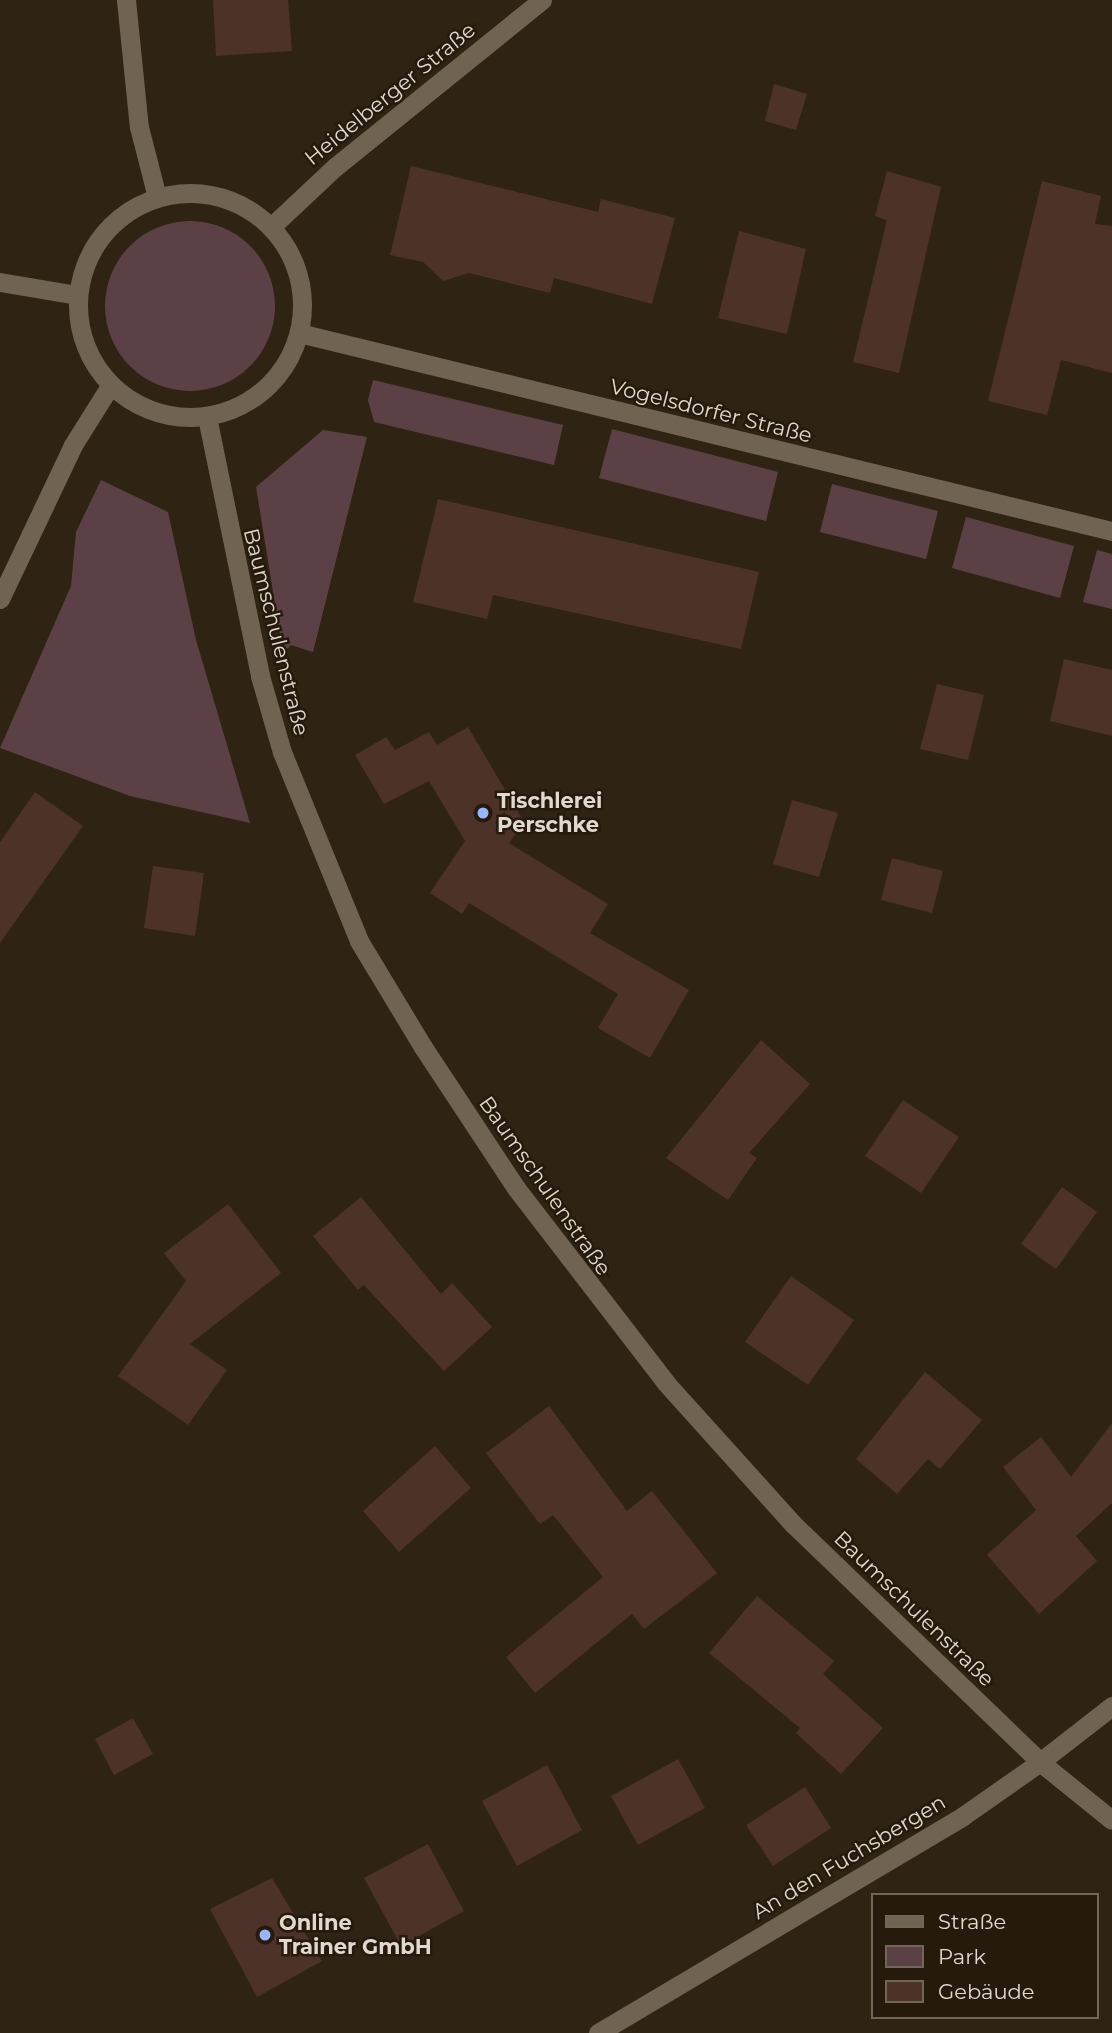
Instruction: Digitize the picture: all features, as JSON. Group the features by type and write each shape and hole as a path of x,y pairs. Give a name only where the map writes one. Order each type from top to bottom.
{"street":[{"path":"126,0 139,127 157,197"},
{"name":"Heidelberger Straße","path":"271,227 335,167 542,0"},
{"path":"218,196 271,227 299,277 299,333 265,389 207,417 172,417 139,406 110,386 79,328 78,295 102,234 157,197 218,196"},
{"path":"0,282 78,295"},
{"name":"Vogelsdorfer Straße","path":"299,333 1112,531"},
{"path":"0,599 73,445 110,386"},
{"name":"Baumschulenstraße","path":"207,417 260,676 282,752 359,941 423,1047 516,1188 666,1382 793,1524 1041,1762 1112,1820"},
{"name":"An den Fuchsbergen","path":"598,2033 963,1816 1041,1762 1112,1706"}],"green space":[{"path":"190,221 223,227 250,246 269,273 275,306 269,339 250,366 223,385 190,391 157,385 130,366 111,339 105,306 111,273 130,246 157,227"},
{"path":"373,380 563,425 554,465 374,422 368,400"},
{"path":"612,429 778,472 766,521 599,478"},
{"path":"323,430 367,437 313,652 291,645 283,653 256,487"},
{"path":"101,480 168,512 196,640 250,823 130,796 0,748 71,586 76,532"},
{"path":"832,484 938,511 926,559 820,532"},
{"path":"966,517 1074,546 1060,598 952,568"},
{"path":"1097,550 1112,554 1112,609 1083,602"}],"building":[{"path":"213,0 288,0 292,51 216,56"},
{"path":"774,84 807,94 796,130 765,121"},
{"path":"411,166 598,212 601,199 675,218 652,304 554,278 550,293 469,273 443,281 423,262 390,255"},
{"path":"887,171 941,187 899,373 853,362 887,220 875,216"},
{"path":"1042,181 1101,196 1095,224 1112,226 1112,373 1061,360 1047,415 988,401"},
{"path":"739,231 806,249 787,334 718,318"},
{"path":"438,499 759,572 741,649 493,595 487,619 413,602"},
{"path":"1064,659 1112,670 1112,736 1050,721"},
{"path":"937,684 984,695 968,760 920,749"},
{"path":"468,727 524,822 509,843 608,904 590,933 689,990 650,1058 598,1028 618,994 469,903 462,914 430,893 465,841 429,781 384,804 355,755 386,737 395,750 429,732 437,745"},
{"path":"35,792 83,826 0,943 0,842"},
{"path":"792,800 838,813 819,877 773,864"},
{"path":"892,858 943,871 932,913 881,900"},
{"path":"153,866 204,873 195,936 144,928"},
{"path":"761,1040 810,1084 749,1153 757,1158 728,1200 666,1158"},
{"path":"903,1100 959,1137 921,1193 865,1156"},
{"path":"1062,1187 1097,1212 1056,1269 1021,1244"},
{"path":"361,1197 441,1294 452,1283 492,1327 444,1371 364,1285 358,1290 313,1236"},
{"path":"228,1204 281,1273 190,1344 227,1370 188,1425 118,1376 186,1281 164,1253"},
{"path":"791,1276 854,1320 808,1385 745,1342"},
{"path":"925,1372 982,1420 940,1469 928,1459 897,1494 856,1459"},
{"path":"549,1406 627,1511 652,1491 717,1573 644,1629 632,1614 535,1693 506,1657 603,1577 553,1515 540,1524 486,1453"},
{"path":"1112,1423 1112,1503 1076,1536 1097,1561 1039,1614 987,1555 1036,1510 1003,1467 1041,1437 1071,1477"},
{"path":"435,1446 471,1488 399,1552 363,1511"},
{"path":"757,1596 834,1661 823,1674 883,1728 841,1774 796,1733 800,1728 709,1653"},
{"path":"133,1718 153,1754 114,1775 95,1739"},
{"path":"678,1759 705,1808 638,1845 611,1796"},
{"path":"547,1765 582,1830 517,1866 482,1801"},
{"path":"805,1787 831,1828 773,1866 746,1825"},
{"path":"428,1844 464,1911 401,1946 364,1878"},
{"name":"Online Trainer GmbH","path":"272,1878 322,1961 257,1997 210,1909"}],"place":[{"name":"Tischlerei Perschke","path":"483,813"},
{"name":"Online Trainer GmbH","path":"265,1935"}]}
